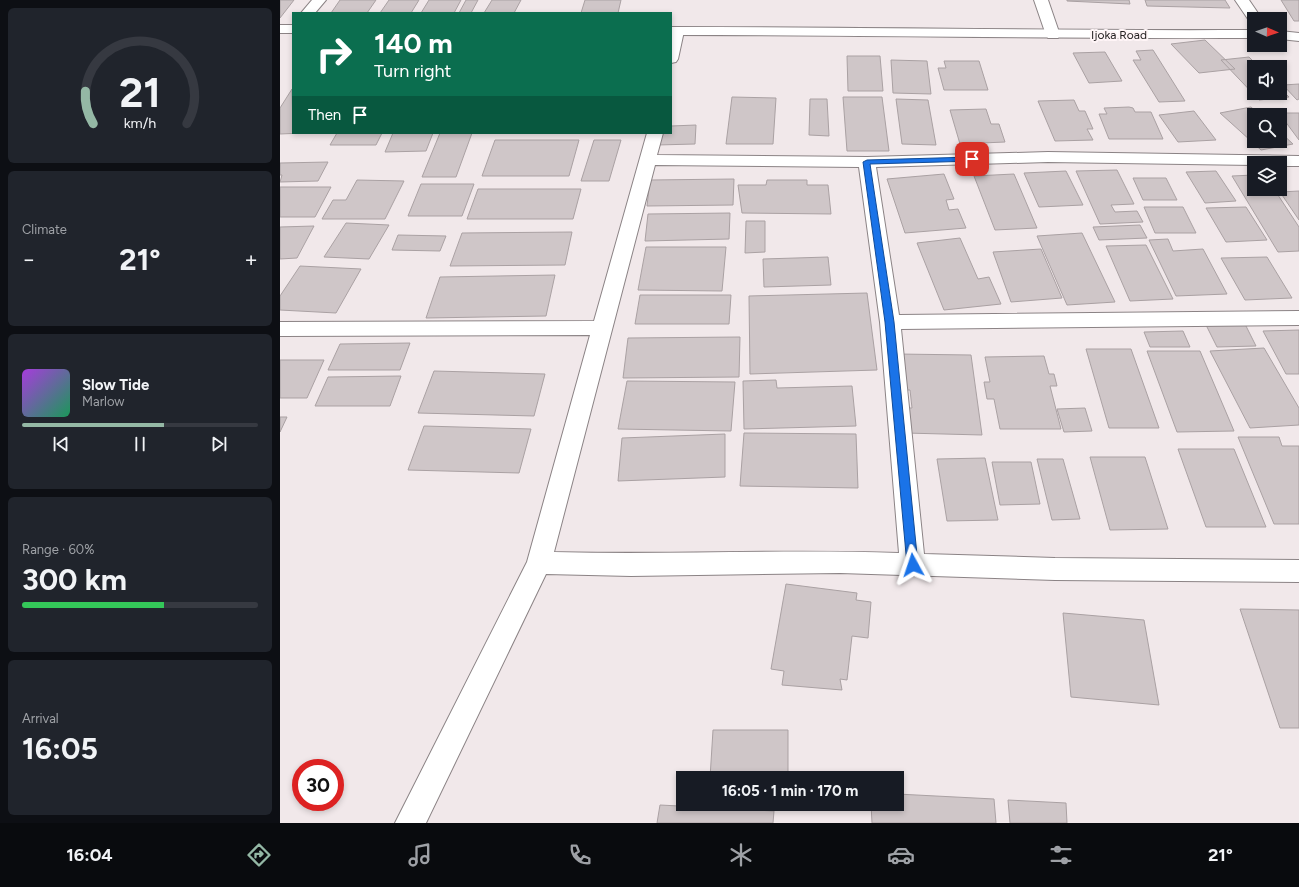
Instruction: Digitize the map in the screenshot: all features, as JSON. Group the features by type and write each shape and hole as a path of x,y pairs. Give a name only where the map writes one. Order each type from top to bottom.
{"street":[{"path":"309,12 319,0"},
{"path":"1041,0 1053,35"},
{"path":"1242,0 1250,12"},
{"path":"280,29 292,29"},
{"path":"672,50 674,31"},
{"name":"Ijoka Road","path":"674,31 985,33 1053,35 1247,34"},
{"path":"1287,36 1299,37"},
{"path":"410,823 539,563 655,134"},
{"path":"649,160 867,162 1048,157 1299,161"},
{"path":"867,162 890,322 913,565"},
{"path":"890,322 1299,318"},
{"path":"280,329 603,328"},
{"path":"539,563 631,565 840,562 1055,569 1299,571"}],"building":[{"path":"280,0 294,0 280,18"},
{"path":"340,0 376,0 368,12 332,12"},
{"path":"389,0 419,0 412,12 381,12"},
{"path":"429,0 461,0 455,12 422,12"},
{"path":"466,0 478,0 472,12 460,12"},
{"path":"492,0 521,0 515,12 485,12"},
{"path":"585,0 621,0 618,12 581,12"},
{"path":"1129,0 1130,4 1067,1"},
{"path":"1145,0 1225,0 1230,8 1147,6"},
{"path":"1281,0 1299,0 1299,21 1294,21"},
{"path":"1205,40 1235,69 1199,73 1171,44"},
{"path":"1153,50 1185,101 1159,102 1133,60 1141,60 1136,51"},
{"path":"1105,52 1122,81 1089,83 1073,53"},
{"path":"847,56 880,56 883,91 848,91"},
{"path":"1249,57 1252,60 1247,60 1247,87 1221,60"},
{"path":"891,60 927,61 931,94 893,93"},
{"path":"944,61 979,61 988,90 944,90 938,68 946,68"},
{"path":"1299,84 1299,99 1297,100 1287,89 1287,85"},
{"path":"292,89 292,133 280,134 280,108"},
{"path":"732,97 776,98 773,144 726,144"},
{"path":"843,97 882,97 889,151 847,151"},
{"path":"810,99 827,99 829,136 809,135"},
{"path":"896,99 928,100 936,145 902,144"},
{"path":"1074,100 1079,111 1085,111 1093,129 1087,129 1093,140 1055,141 1038,101"},
{"path":"1251,107 1252,108 1247,108 1247,137 1220,113"},
{"path":"1104,108 1133,108 1135,112 1151,112 1163,139 1109,139 1099,114 1107,114"},
{"path":"986,109 991,124 999,124 1005,142 960,144 950,110"},
{"path":"1194,111 1216,140 1178,142 1159,115"},
{"path":"1287,113 1299,113 1299,140 1287,124"},
{"path":"696,125 695,144 657,145 659,134 672,134 672,126"},
{"path":"336,134 382,134 376,145 330,145"},
{"path":"393,134 433,134 426,151 385,152"},
{"path":"440,134 472,134 456,177 422,177"},
{"path":"1287,138 1293,144 1287,145"},
{"path":"495,140 579,140 569,176 482,176"},
{"path":"594,140 621,140 609,181 581,181"},
{"path":"1259,148 1272,148 1261,150"},
{"path":"328,162 318,181 280,182 282,175 280,175 280,163"},
{"path":"1117,170 1134,204 1111,205 1115,212 1137,211 1143,222 1100,224 1076,171"},
{"path":"1066,171 1083,205 1039,207 1024,173"},
{"path":"1216,171 1236,201 1205,203 1186,172"},
{"path":"944,174 954,199 946,200 949,210 958,209 966,228 905,233 887,179"},
{"path":"1014,174 1037,228 995,230 974,176"},
{"path":"1247,175 1247,196 1279,196 1299,227 1299,251 1278,252 1232,176"},
{"path":"1133,178 1166,178 1177,200 1143,200"},
{"path":"734,179 733,205 647,206 650,180"},
{"path":"357,180 404,181 385,219 322,219 333,200 346,200"},
{"path":"767,180 807,180 807,185 828,185 831,214 742,213 738,185 766,185"},
{"path":"421,184 474,184 462,216 408,216"},
{"path":"280,187 331,187 315,217 280,217"},
{"path":"478,189 581,189 573,219 467,219"},
{"path":"1299,191 1299,220 1283,196 1287,196 1287,192"},
{"path":"1144,207 1183,207 1196,233 1155,233"},
{"path":"1246,207 1267,240 1226,242 1206,208"},
{"path":"730,213 729,239 645,241 648,214"},
{"path":"746,221 765,221 765,252 745,253"},
{"path":"346,223 389,225 369,259 324,257"},
{"path":"1140,225 1147,238 1099,240 1093,227"},
{"path":"314,226 297,258 280,259 280,227"},
{"path":"572,232 565,265 450,266 462,233"},
{"path":"1082,233 1115,302 1067,305 1037,236"},
{"path":"398,235 446,236 440,251 392,250"},
{"path":"960,238 978,279 989,277 1001,304 944,310 917,243"},
{"path":"1168,239 1173,251 1203,249 1227,294 1176,296 1149,240"},
{"path":"1146,245 1173,299 1130,301 1106,246"},
{"path":"646,247 726,247 722,291 638,290"},
{"path":"1041,249 1062,298 1011,302 993,252"},
{"path":"828,257 831,285 764,287 763,259"},
{"path":"1267,257 1292,298 1245,300 1221,258"},
{"path":"300,266 361,269 336,313 280,310 280,296"},
{"path":"555,275 546,316 426,318 440,277"},
{"path":"867,293 877,370 750,374 749,296"},
{"path":"640,295 731,295 729,324 635,324"},
{"path":"1245,324 1256,346 1217,347 1206,325"},
{"path":"1299,330 1299,374 1286,374 1263,331"},
{"path":"1183,331 1190,347 1150,347 1144,332"},
{"path":"740,337 739,377 623,378 628,338"},
{"path":"410,343 400,370 328,370 340,344"},
{"path":"1264,348 1299,408 1299,425 1250,428 1210,351"},
{"path":"1086,349 1131,349 1159,428 1109,428"},
{"path":"1147,351 1200,351 1234,431 1177,432"},
{"path":"897,354 971,355 982,435 905,433 904,408 912,408 910,390 900,390"},
{"path":"1044,356 1049,374 1054,374 1057,386 1050,386 1061,429 1000,429 994,399 987,399 984,382 990,382 985,357"},
{"path":"280,360 324,360 307,398 280,398"},
{"path":"434,371 545,374 534,416 418,413"},
{"path":"401,376 390,406 315,406 328,377"},
{"path":"776,380 777,388 852,386 856,426 744,429 743,381"},
{"path":"627,381 735,382 731,431 618,429"},
{"path":"1085,408 1092,431 1064,432 1057,409"},
{"path":"280,417 287,417 280,432"},
{"path":"424,426 531,429 519,473 408,470"},
{"path":"744,433 856,434 858,488 740,486"},
{"path":"725,434 725,477 618,481 622,438"},
{"path":"1238,437 1279,437 1282,446 1299,446 1299,524 1274,524"},
{"path":"1178,449 1234,449 1266,527 1206,527"},
{"path":"1090,457 1145,457 1168,529 1110,530"},
{"path":"985,458 998,520 947,521 937,459"},
{"path":"1037,459 1063,459 1080,519 1052,520"},
{"path":"992,462 1031,462 1040,504 1000,505"},
{"path":"786,584 857,593 856,600 871,602 868,638 852,636 847,680 840,679 842,690 782,685 784,671 771,669"},
{"path":"1240,609 1299,610 1299,728 1280,728"},
{"path":"1063,613 1144,620 1159,705 1071,697"},
{"path":"713,730 788,730 788,771 710,771"},
{"path":"904,794 994,799 996,823 872,823 871,811 904,811"},
{"path":"1008,800 1066,803 1067,823 1010,823"},
{"path":"660,805 676,806 676,811 774,811 773,823 657,823"}],"route":[{"path":"913,565 890,322 867,162 972,159"}]}
